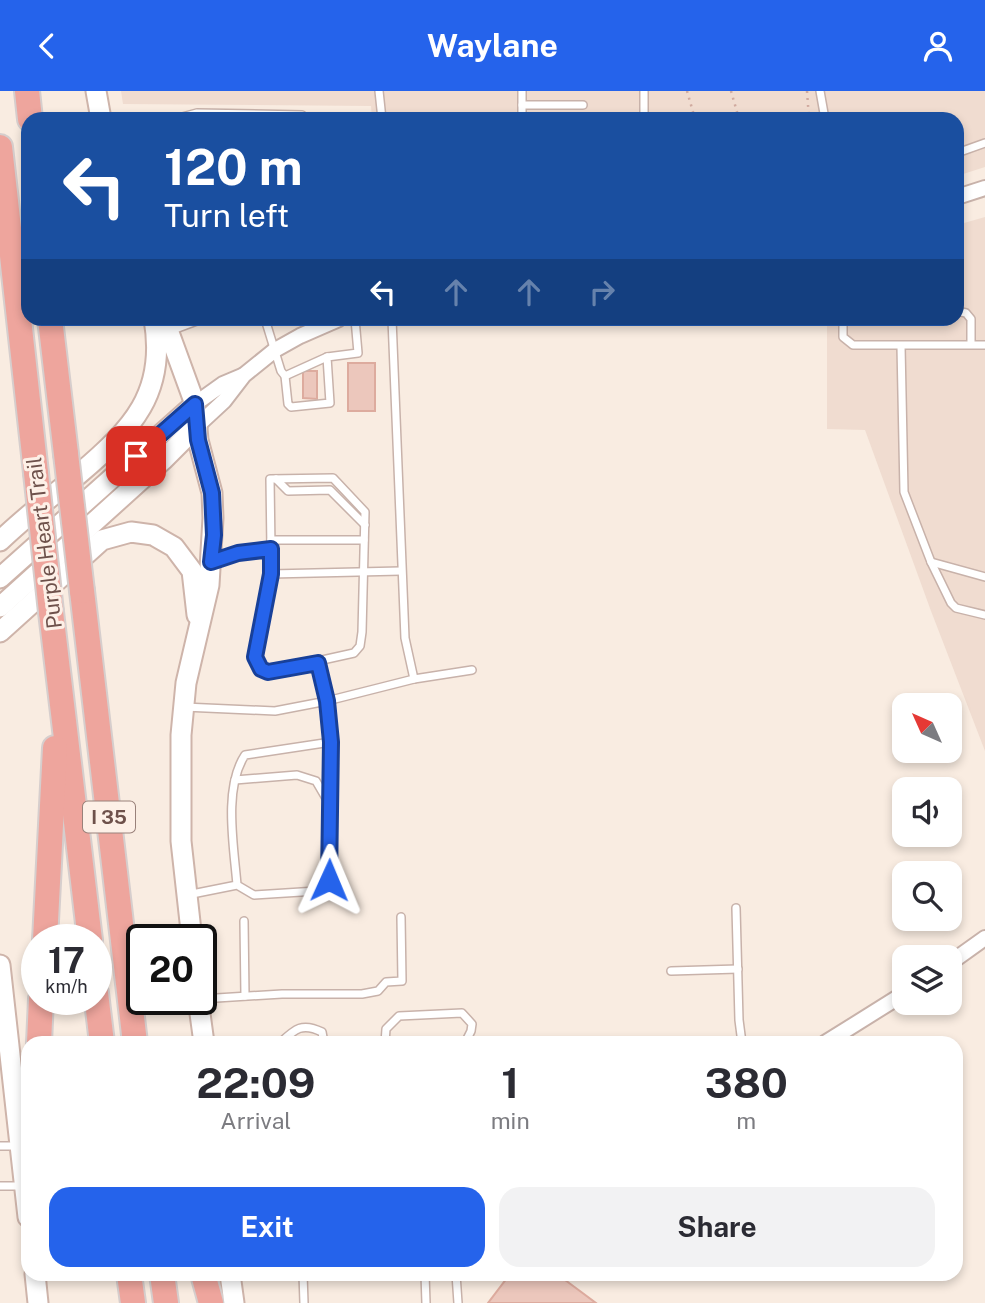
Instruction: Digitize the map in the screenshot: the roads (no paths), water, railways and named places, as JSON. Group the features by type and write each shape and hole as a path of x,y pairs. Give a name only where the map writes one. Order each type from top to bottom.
{"highway":[{"path":"27,91 31,112"},
{"path":"32,112 34,91"},
{"name":"Purple Heart Trail","path":"0,147 88,924"},
{"name":"Purple Heart Trail","path":"51,326 134,1036"},
{"path":"87,635 134,924"},
{"path":"46,924 55,768 57,656"},
{"path":"39,1036 40,1015"},
{"path":"99,1015 101,1036"},
{"path":"148,1015 151,1036"},
{"path":"130,1281 133,1303"},
{"path":"163,1281 166,1303"},
{"path":"205,1281 211,1303"}],"main road":[{"path":"96,91 100,112"},
{"path":"5,532 114,444 135,419 151,389 156,370 158,349 155,326"},
{"path":"167,326 195,404 197,426 212,493 214,535 209,585 183,707 181,841 190,924"},
{"path":"0,578 195,404"},
{"path":"0,607 197,426"},
{"path":"0,632 102,540 131,532 153,535 174,547 192,571 199,630"},
{"path":"0,965 9,1146 21,1174"},
{"path":"201,1015 203,1036"},
{"path":"36,1281 38,1303"},
{"path":"231,1281 234,1303"}],"street":[{"path":"964,195 985,188"},
{"path":"197,426 224,401 244,375 275,350 323,326"},
{"path":"195,404 222,384 244,375"},
{"path":"962,954 985,938"},
{"path":"836,1036 892,1001"}],"lane":[{"path":"379,91 381,112"},
{"path":"522,91 522,112"},
{"path":"643,112 644,91"},
{"path":"820,91 824,112"},
{"path":"522,105 583,105"},
{"path":"964,150 985,143"},
{"path":"964,313 971,319 971,344"},
{"path":"267,326 285,376 288,404 291,408 330,403 327,357"},
{"path":"285,376 327,357 358,353 356,326"},
{"path":"392,326 405,638 414,679"},
{"path":"843,326 843,337 853,345 985,345"},
{"path":"901,346 904,492 931,562 951,603 956,608 985,615"},
{"path":"333,478 365,512 365,570 360,646 354,653 268,672 261,669 255,657 271,574 270,479 276,479 333,478"},
{"path":"276,479 288,491 330,490 365,525"},
{"path":"271,540 364,540"},
{"path":"211,562 238,553 271,549"},
{"path":"931,562 985,577"},
{"path":"271,574 401,571"},
{"path":"187,895 237,885 254,895 317,891 329,880 331,742 327,701 318,663"},
{"path":"183,707 275,711 414,679 472,670"},
{"path":"237,885 233,831 237,767 245,755 331,742"},
{"path":"235,780 297,775 316,781 330,806"},
{"path":"736,908 741,1036"},
{"path":"217,998 362,994 378,991 386,982 402,981 401,917"},
{"path":"244,921 245,996"},
{"path":"671,971 738,969"},
{"path":"386,1036 386,1029 399,1016 462,1013 472,1024 468,1036"},
{"path":"288,1036 298,1028 310,1026 322,1032 323,1036"},
{"path":"0,1186 21,1186"},
{"path":"303,1281 304,1303"},
{"path":"425,1281 426,1303"},
{"path":"456,1281 458,1303"}]}
